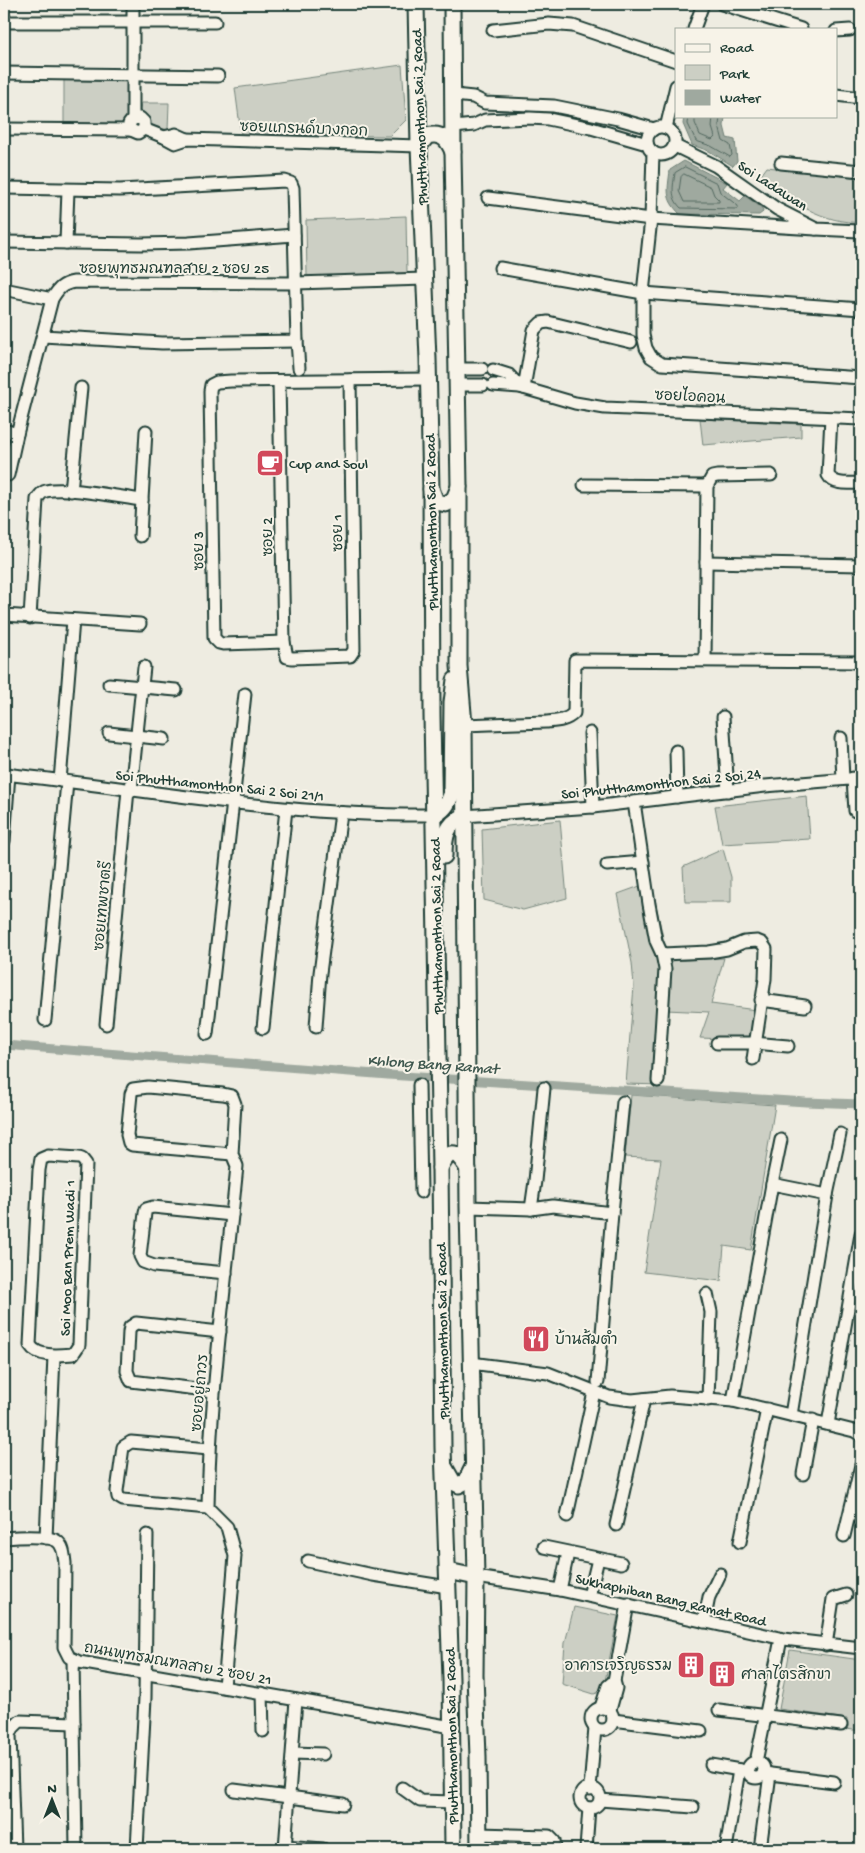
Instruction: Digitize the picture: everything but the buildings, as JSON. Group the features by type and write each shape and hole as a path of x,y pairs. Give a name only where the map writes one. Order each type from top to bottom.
{"main road":[{"name":"Phutthamonthon Sai 2 Road","path":"416,4 431,490 443,1448 451,1679 452,1849"},
{"name":"Phutthamonthon Sai 2 Road","path":"452,4 459,486 459,666 464,724 468,1207 476,1576 475,1675 478,1757 478,1842"},
{"path":"419,146 427,136 437,134 447,140 453,152"},
{"path":"431,490 436,502 446,504 454,499 459,486"},
{"path":"434,815 446,807 449,802 452,702 459,666"},
{"path":"437,957 442,940 445,839 451,824 464,816"},
{"path":"440,1168 451,1153 460,1157 468,1169"},
{"path":"445,1467 453,1482 459,1485 466,1481 474,1465"},
{"path":"448,1579 476,1576"},
{"path":"451,1679 453,1670 459,1664 468,1664 475,1675"}],"street":[{"path":"131,130 129,124 133,118 133,4"},
{"path":"694,28 703,4"},
{"path":"722,4 797,28"},
{"path":"4,22 215,22"},
{"path":"493,30 549,24 573,26 675,61"},
{"path":"838,31 850,30"},
{"path":"4,73 218,76"},
{"path":"675,89 660,128 650,133 651,219 643,294 643,335 646,348 651,357 662,364 861,378"},
{"path":"454,95 473,96 486,103 554,106 660,128 674,135 675,146 662,156 650,148 591,128 530,118 486,120 474,125 454,127"},
{"path":"838,95 861,98"},
{"path":"486,103 486,120"},
{"name":"ซอยแกรนด์บางกอก","path":"133,118 142,119 144,129"},
{"name":"ซอยแกรนด์บางกอก","path":"4,128 131,130 138,133 144,129"},
{"name":"ซอยแกรนด์บางกอก","path":"144,129 164,136 176,134 187,139 419,146"},
{"name":"Soi Ladawan","path":"675,146 716,166 777,208 816,229 860,233"},
{"path":"782,163 861,172"},
{"path":"4,188 120,190 286,181 291,183 293,188 299,368"},
{"path":"66,242 68,190"},
{"path":"488,198 651,219 816,229"},
{"path":"4,242 189,243 294,235"},
{"path":"500,268 643,294 861,309"},
{"name":"ซอยพุทธมณฑลสาย 2 ซอย 25","path":"52,299 59,288 65,283 74,282 296,283 425,279"},
{"path":"4,289 52,299 8,475"},
{"path":"522,387 534,330 541,323 548,322 631,342"},
{"path":"43,336 162,343 297,341"},
{"name":"ซอยไอคอน","path":"456,369 487,369 509,375 522,387"},
{"path":"279,381 428,379"},
{"name":"ซอย 1","path":"284,642 285,654 289,658 350,656 354,650 350,380"},
{"name":"ซอย 3","path":"279,381 217,382 211,385 214,638 223,644 284,642"},
{"name":"ซอย 2","path":"279,381 284,642"},
{"name":"ซอยไอคอน","path":"457,385 522,387 575,403 606,408 861,419"},
{"path":"71,491 81,388"},
{"path":"831,418 828,475 835,482 861,483"},
{"path":"4,430 17,434"},
{"path":"140,536 146,431"},
{"path":"705,660 707,486 712,477 717,476 771,475"},
{"path":"584,485 707,486"},
{"path":"30,618 37,499 41,493 47,490 71,491 142,500"},
{"path":"706,562 861,566"},
{"path":"4,615 140,624"},
{"path":"45,1020 64,782 72,620"},
{"path":"464,724 546,722 559,721 570,717 574,713 576,660 861,662"},
{"name":"ซอยเทพชาตรี","path":"106,1024 129,790 144,667"},
{"path":"109,684 176,690"},
{"path":"207,1034 245,694"},
{"path":"723,716 728,790"},
{"path":"109,733 164,738"},
{"path":"590,733 593,807"},
{"path":"841,738 853,778 855,811"},
{"path":"676,751 677,797"},
{"path":"4,841 6,774"},
{"name":"Soi Phutthamonthon Sai 2 Soi 21/1","path":"6,774 286,809 341,813 434,815"},
{"name":"Soi Phutthamonthon Sai 2 Soi 24","path":"464,816 593,807 728,790 853,778"},
{"path":"634,802 656,941 662,954 665,969 658,1082"},
{"path":"263,1028 286,809"},
{"path":"316,1028 322,958 341,813"},
{"path":"607,865 643,862"},
{"path":"662,954 709,952 727,949 744,942 757,941 762,944 766,949 765,979 752,1059"},
{"path":"761,1000 805,1006"},
{"path":"717,1043 754,1043 788,1046"},
{"path":"419,1085 421,1192"},
{"name":"ซอยอยู่ถาวร","path":"208,1508 209,1449 214,1391 238,1166 232,1154 236,1104 232,1096 148,1087 136,1088 131,1094 128,1135 129,1143 132,1145 232,1154"},
{"path":"531,1209 544,1088"},
{"path":"567,1516 596,1387 623,1102"},
{"path":"791,1415 827,1195 840,1134"},
{"path":"733,1401 772,1184 782,1140"},
{"path":"420,1144 440,1143"},
{"name":"Soi Moo Ban Prem Wadi 1","path":"48,1156 78,1158 82,1159 86,1164 79,1345 73,1354 54,1356 38,1352 30,1345 39,1170 41,1159 48,1156"},
{"path":"772,1184 827,1195"},
{"path":"468,1207 531,1209 554,1206 612,1213"},
{"path":"226,1272 146,1264 140,1256 145,1213 149,1207 232,1215"},
{"path":"828,1424 861,1234"},
{"path":"707,1294 711,1312 708,1400"},
{"path":"214,1391 131,1380 126,1371 129,1332 130,1326 136,1323 220,1332"},
{"name":"Soi Moo Ban Prem Wadi 1","path":"46,1538 54,1356"},
{"path":"471,1363 548,1373 596,1387 609,1397 632,1400 670,1396 733,1401 813,1420 854,1431 861,1435"},
{"path":"616,1525 644,1399"},
{"path":"740,1542 768,1409"},
{"path":"803,1474 813,1420"},
{"path":"209,1449 131,1442 126,1444 123,1447 117,1491 118,1497 123,1500 208,1508 227,1527 234,1556 224,1687"},
{"path":"844,1536 861,1465"},
{"path":"137,1849 145,1698 147,1535"},
{"path":"4,1538 46,1538"},
{"name":"ถนนพุทธมณฑลสาย 2 ซอย 21","path":"46,1538 57,1541 63,1550 65,1563 64,1647 69,1656 74,1659 96,1666 452,1727"},
{"path":"544,1547 621,1563"},
{"path":"560,1590 568,1553"},
{"path":"589,1596 598,1559"},
{"path":"308,1561 373,1575 448,1579"},
{"path":"704,1622 709,1597 720,1574"},
{"name":"Sukhaphiban Bang Ramat Road","path":"476,1576 628,1604 781,1639 861,1648"},
{"path":"826,1645 833,1599 846,1595"},
{"path":"595,1728 607,1729 612,1723 608,1712 616,1688 614,1681 628,1604"},
{"path":"726,1849 748,1768 766,1715 781,1639"},
{"path":"74,1659 76,1849"},
{"path":"262,1693 263,1730"},
{"path":"296,1700 285,1848 323,1849"},
{"path":"590,1789 595,1728 591,1722 591,1716 594,1710 701,1731"},
{"path":"719,1710 840,1725"},
{"path":"14,1849 10,1736 13,1728 20,1721 74,1722"},
{"path":"293,1753 323,1754"},
{"path":"710,1765 748,1768 762,1766 767,1773 760,1849"},
{"path":"767,1773 834,1782"},
{"path":"402,1788 420,1801 453,1802"},
{"path":"590,1789 596,1791 600,1800 596,1806 589,1808 583,1805 580,1798 584,1791 590,1789"},
{"path":"234,1790 343,1804"},
{"path":"600,1800 694,1807"},
{"path":"586,1849 589,1808"},
{"path":"478,1842 549,1836 554,1841 555,1849"}],"green space":[{"path":"402,65 406,120 390,136 241,134 235,88"},
{"path":"64,79 126,80 128,83 127,102 129,117 124,124 64,124"},
{"path":"141,103 169,103 168,130 150,125 147,117 140,109"},
{"path":"767,167 861,178 861,222 848,222 820,215 794,202 759,178"},
{"path":"406,216 407,274 307,276 306,220"},
{"path":"700,419 801,424 801,437 703,445"},
{"path":"807,796 810,839 722,844 715,806"},
{"path":"560,820 567,898 523,910 484,900 482,829"},
{"path":"723,849 731,877 731,902 685,902 683,867"},
{"path":"651,882 668,961 724,958 711,1004 756,1010 751,1040 700,1038 709,1012 666,1010 661,1085 626,1084 634,986 632,963 618,894"},
{"path":"631,1095 775,1105 751,1250 724,1246 721,1281 644,1272 661,1159 625,1157"},
{"path":"574,1607 618,1616 603,1691 594,1694 562,1684 565,1643"},
{"path":"790,1650 861,1660 861,1731 846,1729 847,1719 779,1709"}],"water":[{"path":"684,118 725,118 724,126 727,138 735,140 737,161 733,166 709,151 692,145 683,124"},
{"path":"684,161 727,183 723,188 740,201 745,196 762,208 763,212 759,215 680,214 669,198 668,183 670,170"}],"waterway":[{"name":"Khlong Bang Ramat","path":"4,1045 388,1075 861,1104"}],"place":[{"name":"Cup and Soul","path":"270,463"},
{"name":"บ้านส้มตำ","path":"536,1339"},
{"name":"อาคารเจริญธรรม","path":"691,1665"},
{"name":"ศาลาไตรสิกขา","path":"722,1674"}]}
